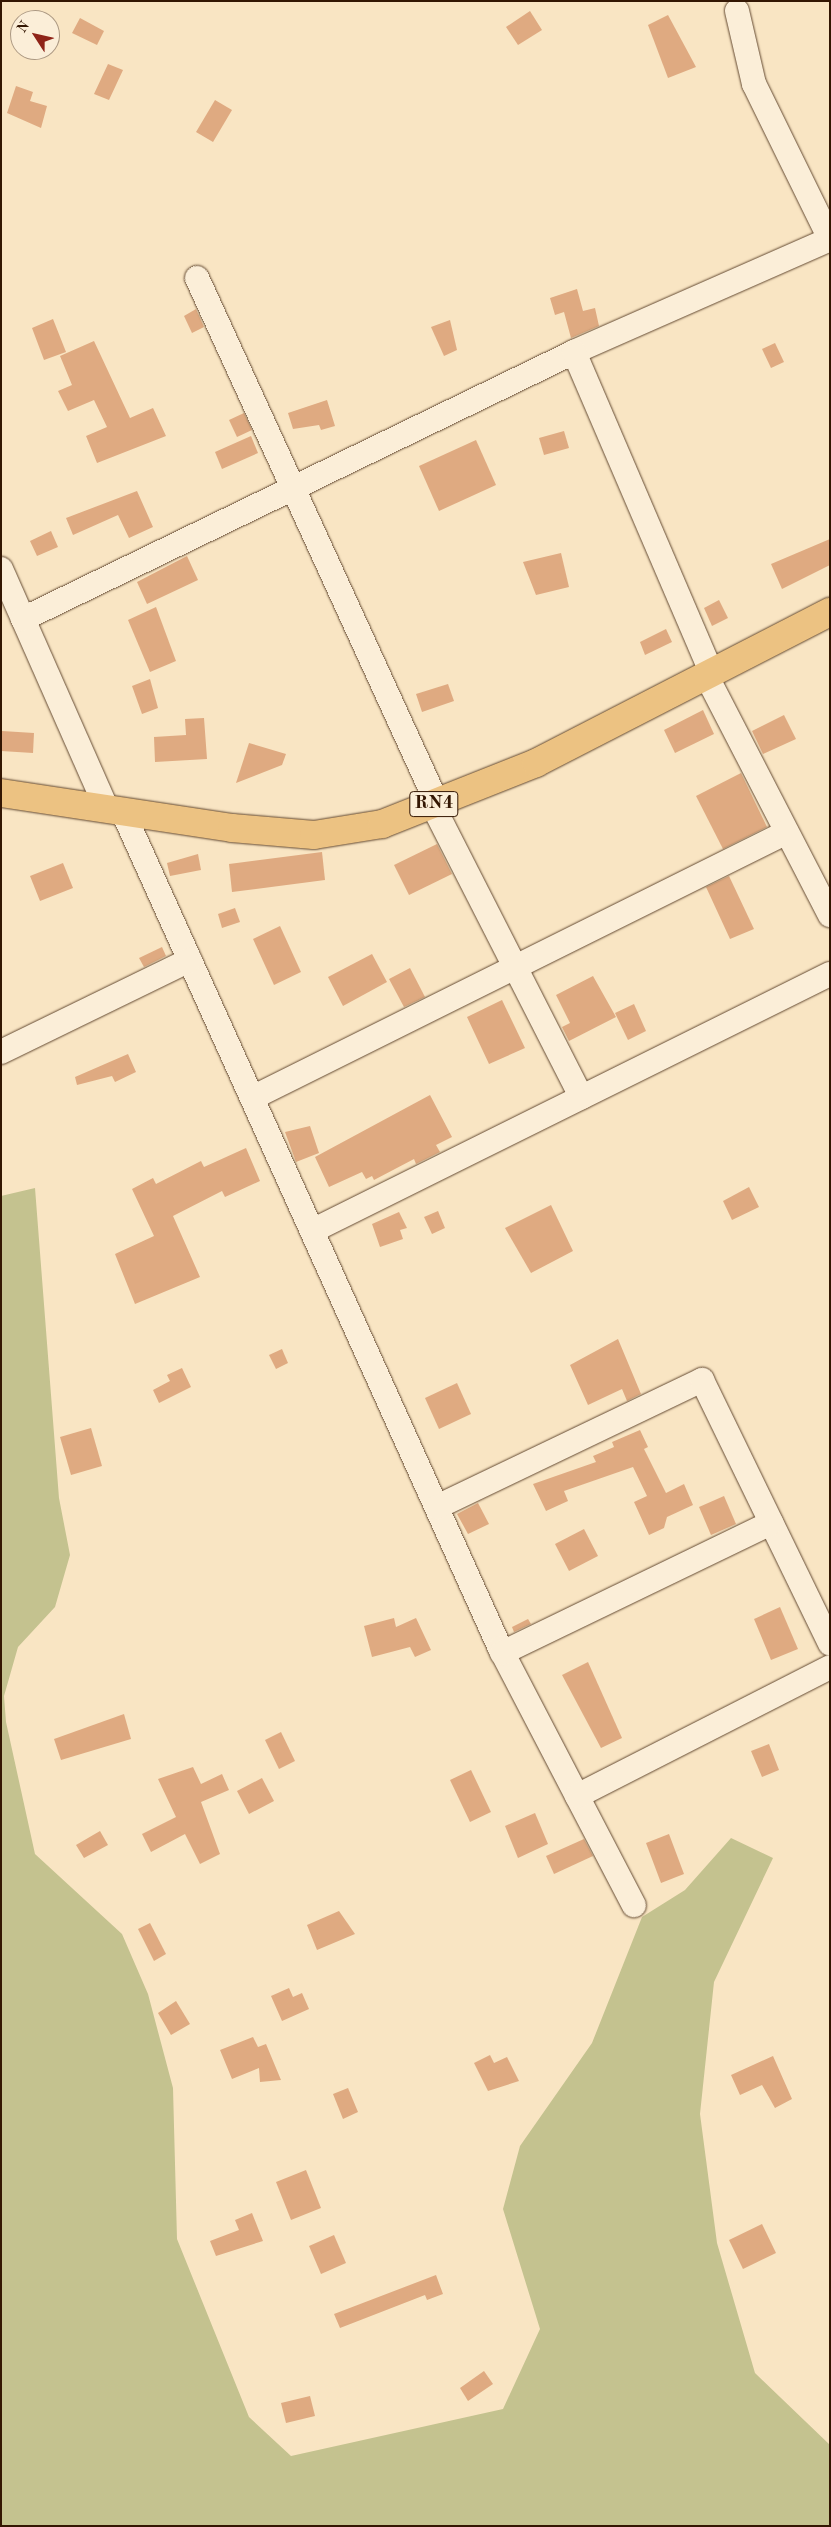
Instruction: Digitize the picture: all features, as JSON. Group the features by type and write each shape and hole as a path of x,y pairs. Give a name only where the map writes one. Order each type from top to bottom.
{"highway":[{"name":"RN4","path":"1,792 115,810 314,835 382,824 536,764 830,612"}],"street":[{"path":"23,619 295,485 574,352 830,239 754,84 737,11"},
{"path":"197,278 295,485 434,804 581,1097"},
{"path":"574,352 710,675 830,915"},
{"path":"1,570 115,810 190,960 502,1653 634,1905"},
{"path":"252,1098 514,965 787,832"},
{"path":"1,1052 190,960"},
{"path":"312,1230 830,974"},
{"path":"437,1507 702,1380 830,1644"},
{"path":"502,1653 771,1523"},
{"path":"577,1796 830,1667"}],"shaded area":[{"path":"35,1188 59,1498 70,1555 55,1607 18,1647 4,1696 6,1722 35,1854 122,1934 148,1994 173,2088 177,2239 249,2417 291,2456 503,2409 540,2329 503,2209 520,2146 592,2043 642,1917 685,1890 731,1838 773,1858 714,1982 700,2114 717,2243 755,2373 830,2445 830,2526 1,2526 1,1196"}],"building":[{"path":"530,11 542,30 518,45 506,27"},
{"path":"668,15 696,67 668,78 648,25"},
{"path":"80,18 104,31 97,45 72,33"},
{"path":"108,64 123,70 109,100 94,94"},
{"path":"16,86 33,92 30,101 47,106 41,128 7,113"},
{"path":"215,100 232,110 213,142 196,132"},
{"path":"577,289 583,311 595,308 599,326 571,338 564,312 555,315 550,298"},
{"path":"196,309 204,327 192,333 184,316"},
{"path":"53,319 66,352 44,360 32,328"},
{"path":"450,320 457,350 444,356 431,327"},
{"path":"94,341 130,418 153,408 166,436 97,463 86,436 107,427 94,400 68,411 58,391 72,385 60,356"},
{"path":"775,343 784,362 771,368 762,349"},
{"path":"327,400 335,426 321,430 319,425 293,429 288,413"},
{"path":"244,413 252,430 237,437 229,420"},
{"path":"564,431 569,448 544,455 539,438"},
{"path":"251,436 258,453 222,469 215,452"},
{"path":"476,440 496,485 439,511 419,466"},
{"path":"137,491 153,527 129,538 118,515 73,535 66,518"},
{"path":"51,531 58,547 37,556 30,541"},
{"path":"830,539 830,565 782,589 771,564"},
{"path":"561,553 569,587 536,595 523,562"},
{"path":"187,556 198,580 147,604 137,582"},
{"path":"719,600 728,618 712,626 704,608"},
{"path":"156,607 176,661 150,672 128,620"},
{"path":"666,629 672,642 645,655 640,642"},
{"path":"150,679 158,708 142,714 132,686"},
{"path":"448,684 454,701 422,712 416,694"},
{"path":"703,710 714,734 675,753 664,730"},
{"path":"784,715 796,739 763,754 752,731"},
{"path":"204,718 207,759 155,762 154,737 186,735 185,719"},
{"path":"2,731 34,733 33,753 1,751"},
{"path":"249,743 286,754 282,765 236,783"},
{"path":"741,773 767,827 723,849 696,796"},
{"path":"437,844 452,874 409,895 394,865"},
{"path":"322,852 325,880 232,892 229,864"},
{"path":"198,854 201,870 170,876 167,863"},
{"path":"63,863 73,888 40,901 30,876"},
{"path":"729,876 754,929 730,939 706,887"},
{"path":"235,908 240,922 222,928 218,914"},
{"path":"280,926 301,972 274,985 253,939"},
{"path":"162,947 166,956 144,967 139,958"},
{"path":"372,954 387,982 343,1006 328,977"},
{"path":"410,968 425,997 404,1007 389,979"},
{"path":"593,976 616,1017 569,1041 562,1027 570,1023 556,995"},
{"path":"502,1000 525,1048 489,1064 467,1017"},
{"path":"634,1004 646,1031 628,1040 615,1013"},
{"path":"128,1054 136,1072 115,1082 112,1076 77,1085 75,1077"},
{"path":"430,1095 452,1137 436,1145 440,1152 416,1164 414,1159 374,1180 372,1176 366,1179 362,1172 329,1187 315,1157"},
{"path":"310,1126 319,1153 296,1162 285,1132"},
{"path":"246,1148 260,1181 225,1197 222,1191 173,1216 200,1277 135,1304 115,1254 154,1236 132,1189 153,1178 156,1184 201,1161 204,1167"},
{"path":"749,1187 759,1207 732,1220 723,1201"},
{"path":"551,1205 573,1251 531,1273 505,1228"},
{"path":"438,1211 445,1228 432,1234 424,1217"},
{"path":"399,1212 407,1228 400,1230 403,1239 380,1247 372,1224"},
{"path":"618,1339 641,1394 627,1401 622,1389 588,1405 570,1365"},
{"path":"282,1349 288,1363 276,1369 269,1355"},
{"path":"182,1368 191,1387 159,1403 153,1390 170,1381 167,1375"},
{"path":"457,1383 471,1414 439,1429 425,1398"},
{"path":"91,1428 102,1466 71,1475 60,1437"},
{"path":"640,1430 648,1447 644,1449 666,1493 684,1484 693,1505 667,1517 664,1528 649,1535 634,1502 647,1496 633,1467 564,1491 568,1501 546,1511 533,1484 596,1462 593,1456 614,1447 612,1442"},
{"path":"724,1496 736,1524 711,1535 699,1507"},
{"path":"478,1503 489,1524 468,1534 457,1514"},
{"path":"584,1529 598,1556 569,1571 555,1544"},
{"path":"780,1607 798,1649 771,1660 754,1619"},
{"path":"394,1618 396,1627 416,1618 431,1650 415,1657 410,1647 372,1657 364,1626"},
{"path":"528,1619 531,1624 514,1632 512,1627"},
{"path":"588,1662 622,1738 601,1748 562,1675"},
{"path":"124,1714 131,1739 61,1760 54,1739"},
{"path":"281,1732 295,1761 279,1769 265,1740"},
{"path":"769,1744 779,1770 762,1777 751,1751"},
{"path":"193,1767 201,1784 222,1774 229,1790 201,1802 220,1854 200,1864 185,1834 151,1852 142,1834 176,1817 158,1779"},
{"path":"471,1770 491,1812 470,1822 450,1780"},
{"path":"262,1778 274,1801 249,1814 237,1791"},
{"path":"535,1813 548,1844 518,1858 505,1826"},
{"path":"100,1831 108,1845 84,1858 76,1845"},
{"path":"669,1834 684,1874 661,1883 646,1843"},
{"path":"584,1839 593,1856 554,1874 546,1856"},
{"path":"339,1911 355,1934 317,1950 307,1925"},
{"path":"150,1923 166,1954 154,1961 138,1929"},
{"path":"289,1988 293,1997 302,1993 309,2009 282,2021 271,1996"},
{"path":"176,2001 190,2024 171,2035 158,2013"},
{"path":"253,2037 258,2047 266,2044 281,2080 260,2082 259,2068 232,2079 220,2050"},
{"path":"490,2055 494,2063 507,2057 519,2081 488,2091 474,2063"},
{"path":"773,2056 792,2099 775,2108 762,2085 740,2095 731,2075"},
{"path":"348,2088 358,2112 343,2119 333,2094"},
{"path":"306,2170 321,2208 291,2220 276,2182"},
{"path":"252,2213 263,2241 216,2256 210,2241 239,2230 235,2220"},
{"path":"762,2224 776,2253 743,2269 729,2240"},
{"path":"334,2235 346,2263 321,2274 309,2246"},
{"path":"436,2275 443,2294 427,2300 425,2295 340,2328 334,2314"},
{"path":"484,2371 493,2384 468,2401 460,2388"},
{"path":"310,2396 315,2416 286,2423 281,2403"}]}
